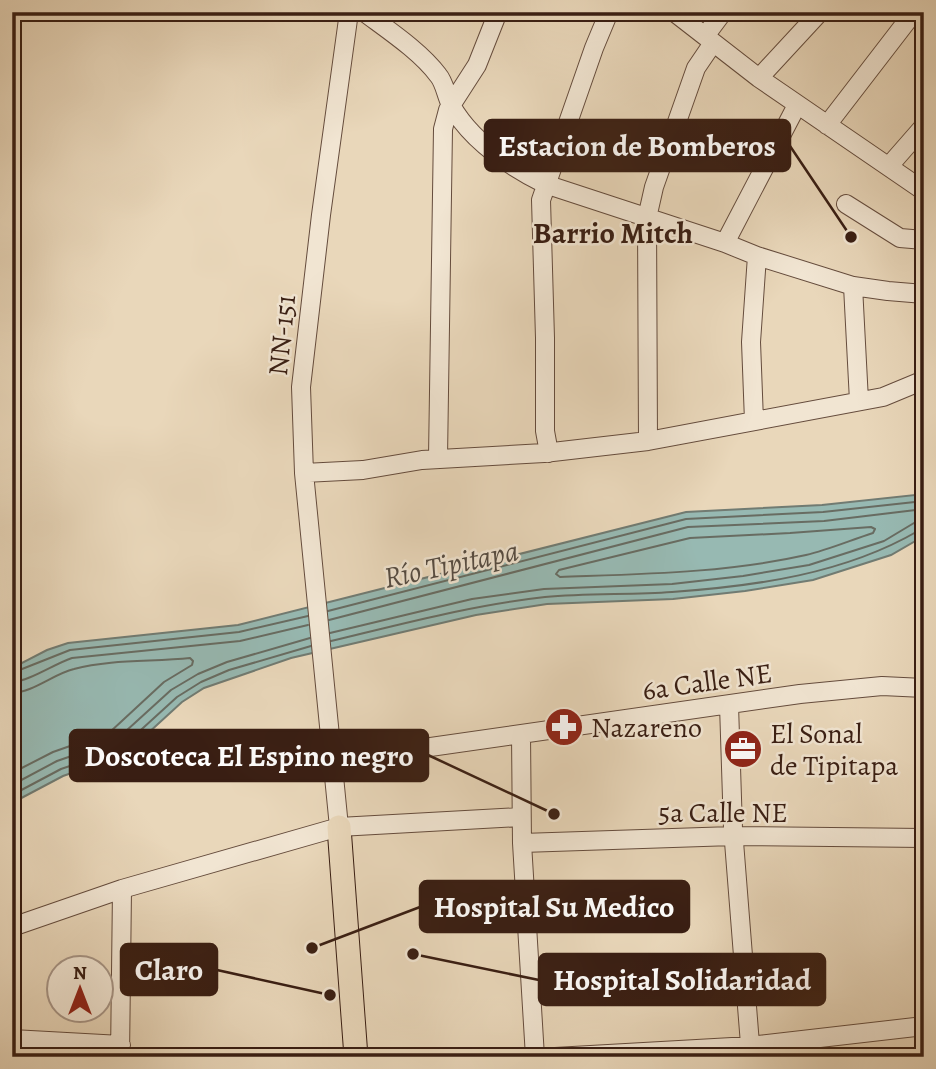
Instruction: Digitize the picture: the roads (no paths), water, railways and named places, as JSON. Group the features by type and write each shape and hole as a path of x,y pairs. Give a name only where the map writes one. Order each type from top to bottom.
{"main road":[{"name":"NN-151","path":"340,827 356,1057"}],"street":[{"name":"NN-151","path":"340,827 304,473 301,387 349,12"},
{"path":"364,12 399,38 439,76 452,106 470,131 500,159 545,184 853,286 924,293"},
{"path":"438,458 443,129 447,110 477,65 498,12"},
{"path":"549,453 545,431 541,200 609,12"},
{"path":"674,12 759,78 924,191"},
{"path":"648,441 646,218 654,187 696,68 723,12"},
{"path":"759,78 820,12"},
{"path":"827,125 914,12"},
{"path":"724,243 797,105"},
{"path":"889,166 924,126"},
{"path":"846,204 900,238 924,240"},
{"path":"754,421 751,342 757,256"},
{"path":"853,286 859,401"},
{"path":"304,473 363,470 438,458 549,453 648,441 883,397 924,380"},
{"name":"6a Calle NE","path":"333,761 873,687 924,688"},
{"path":"729,705 733,836 750,1051"},
{"path":"521,734 522,843 535,1057"},
{"path":"12,927 122,889 340,827 521,817"},
{"name":"5a Calle NE","path":"522,843 733,836 924,838"},
{"path":"12,1039 120,1051 122,889"},
{"path":"555,1057 750,1051 924,1026"}],"water":[{"name":"Río Tipitapa","path":"924,494 924,536 891,555 813,580 673,599 547,604 476,615 291,658 204,688 182,702 124,755 63,776 12,803 12,668 47,650 68,643 238,625 686,512 822,505"}],"place":[{"name":"Estacion de Bomberos","path":"851,237"},
{"name":"Nazareno","path":"564,727"},
{"name":"El Sonal de Tipitapa","path":"743,749"},
{"name":"Doscoteca El Espino negro","path":"554,814"},
{"name":"Hospital Su Medico","path":"312,948"},
{"name":"Hospital Solidaridad","path":"413,954"},
{"name":"Claro","path":"330,995"}],"district":[{"name":"Barrio Mitch","path":"613,233"}]}
